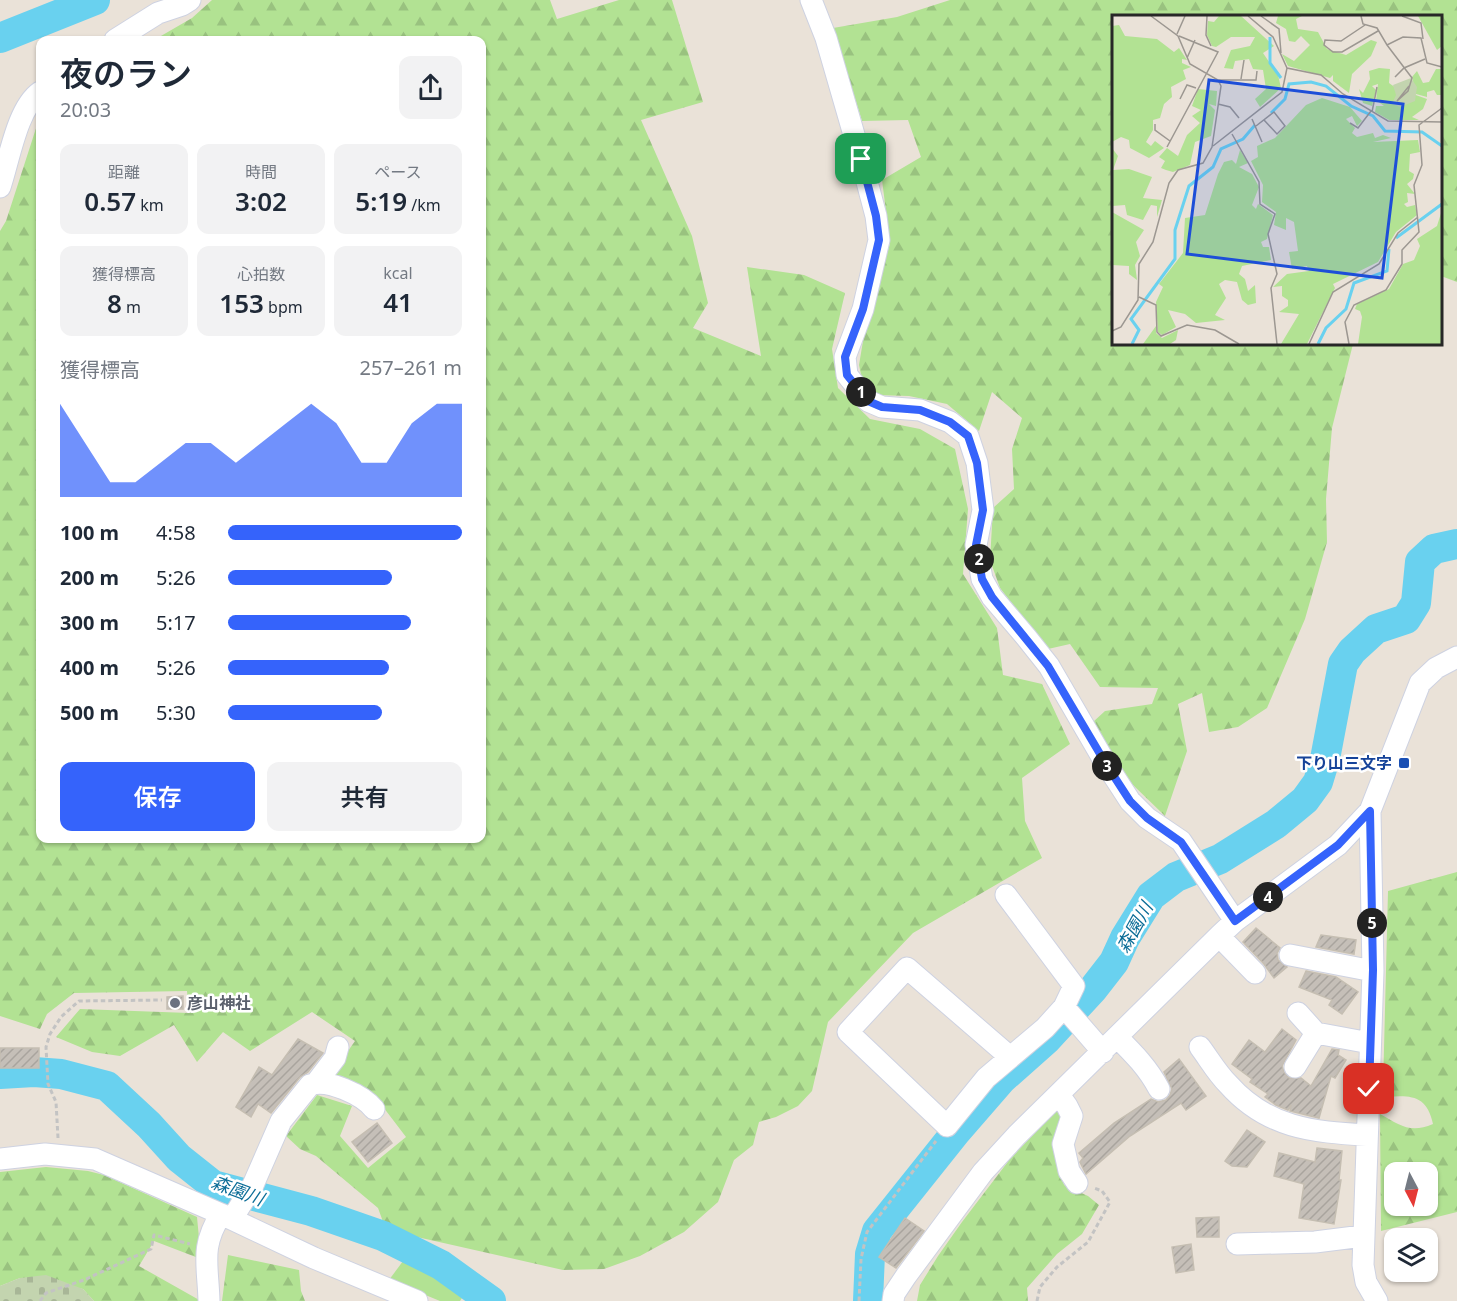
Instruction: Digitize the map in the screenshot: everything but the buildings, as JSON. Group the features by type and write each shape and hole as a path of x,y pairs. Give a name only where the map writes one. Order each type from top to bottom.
{"street":[{"path":"121,36 158,13 182,5 189,0"},
{"path":"811,0 826,38 861,159 876,216 879,240 863,309 845,357 847,375 868,401 882,407 920,410 950,422 968,436 977,463 983,510 976,545 982,579 992,597 1048,666 1130,801 1147,818 1181,842 1235,921"},
{"path":"0,187 14,140 25,112 36,94"},
{"path":"893,1301 894,1294 906,1276 983,1172 1017,1135 1235,921 1338,845 1370,811 1420,684 1436,668 1457,657"},
{"path":"1370,811 1373,970 1363,1265 1366,1282 1377,1301"},
{"path":"1005,895 1074,986 1072,1014"},
{"path":"1219,936 1255,973"},
{"path":"1290,955 1373,970"},
{"path":"1010,1057 907,968 848,1032 947,1126 986,1078 1045,1028 1072,1014"},
{"path":"1298,1013 1316,1033 1370,1043"},
{"path":"1072,1014 1110,1045 1142,1061 1159,1089"},
{"path":"1295,1067 1316,1033"},
{"path":"316,1083 335,1058 338,1047"},
{"path":"1200,1047 1228,1084 1255,1108 1277,1120 1319,1132 1367,1135"},
{"path":"209,1301 206,1248 211,1230 249,1192 281,1121 310,1085 316,1083 331,1085 367,1100 374,1109"},
{"path":"1059,1095 1072,1116 1064,1144 1069,1171 1077,1183"},
{"path":"0,1159 45,1154 95,1159 227,1216 314,1258 385,1296 417,1301"},
{"path":"1236,1244 1315,1242 1364,1236"}],"path":[{"path":"58,1155 56,1102 48,1084 46,1047 50,1034 61,1017 79,1001 162,1000"},
{"path":"859,1301 861,1259 867,1232 947,1126"},
{"path":"1037,1301 1040,1287 1057,1267 1088,1242 1110,1202 1102,1191 1077,1183"},
{"path":"40,1301 46,1293 84,1280 151,1249 154,1235 206,1248"}],"green space":[{"path":"212,0 550,0 557,19 619,0 672,0 703,102 641,120 692,236 708,303 693,328 761,356 747,267 804,275 845,293 832,349 838,388 870,419 920,429 955,449 968,509 963,574 997,628 1003,675 1042,684 1070,744 1022,778 1025,821 1042,858 913,933 828,1022 812,1091 798,1106 776,1117 759,1122 753,1145 734,1160 718,1202 684,1232 640,1256 604,1269 563,1270 386,1230 378,1208 316,1156 300,1149 286,1136 317,1095 352,1106 340,1136 368,1168 406,1137 374,1095 329,1078 355,1041 312,1012 250,1051 223,1032 197,1062 174,1025 120,1056 92,1052 56,1037 80,1009 189,1013 187,991 74,993 47,1014 40,1029 0,1016 0,231 6,221 36,128 36,843 486,843 486,36 161,36 192,18"},
{"path":"950,0 1457,0 1457,282 1442,276 1442,15 1112,15 1112,345 1353,345 1332,428 1326,499 1327,542 1305,619 1267,708 1238,727 1209,732 1202,693 1178,704 1187,751 1165,816 1132,784 1093,722 1105,711 1152,704 1158,688 1100,687 1070,644 1048,649 1000,588 990,560 993,508 1014,489 1012,449 1022,418 992,392 979,431 947,404 909,396 876,395 862,379 859,365 863,341 890,243 882,180 921,157 908,120 862,121 833,28 897,17"},
{"path":"1457,872 1457,1212 1393,1228 1384,1228 1381,1231 1380,1114 1405,1127 1418,1128 1433,1124 1427,1108 1417,1099 1404,1096 1387,1097 1383,1088 1388,891"},
{"path":"1059,1108 1064,1122 1056,1146 1064,1185 1088,1196 1099,1205 1082,1234 1057,1254 1027,1288 1028,1301 917,1301 920,1285 962,1222 1010,1159"},
{"path":"46,1167 104,1175 197,1217 201,1259 154,1241 139,1266 201,1301 94,1301 83,1289 20,1278 0,1286 0,1172"},
{"path":"228,1255 299,1270 301,1291 305,1301 222,1301"},
{"path":"406,1257 467,1290 460,1301 440,1301 389,1280"},
{"path":"46,1275 83,1289 94,1301 0,1301 0,1286 20,1278"}],"waterway":[{"path":"0,38 95,0"},
{"name":"森園川","path":"868,1301 870,1254 877,1231 956,1132 1002,1079 1046,1040 1093,989 1114,962 1125,938 1151,896 1176,877 1220,859 1276,824 1305,800 1318,782 1325,759 1343,664 1352,651 1376,629 1406,619 1416,603 1420,562 1434,549 1457,544"},
{"name":"森園川","path":"0,1074 34,1072 61,1074 107,1086 149,1125 179,1158 213,1185 311,1211 383,1236 441,1265 491,1301"}],"place":[{"name":"下り山三文字","path":"1404,763"},
{"name":"彦山神社","path":"175,1003"}],"route":[{"path":"861,159 876,216 879,240 863,309 845,357 847,375 868,401 882,407 920,410 950,422 968,436 977,463 983,510 976,545 982,579 992,597 1048,666 1130,801 1147,818 1181,842 1235,921 1319,861 1338,845 1370,811 1373,970 1369,1089"}]}
